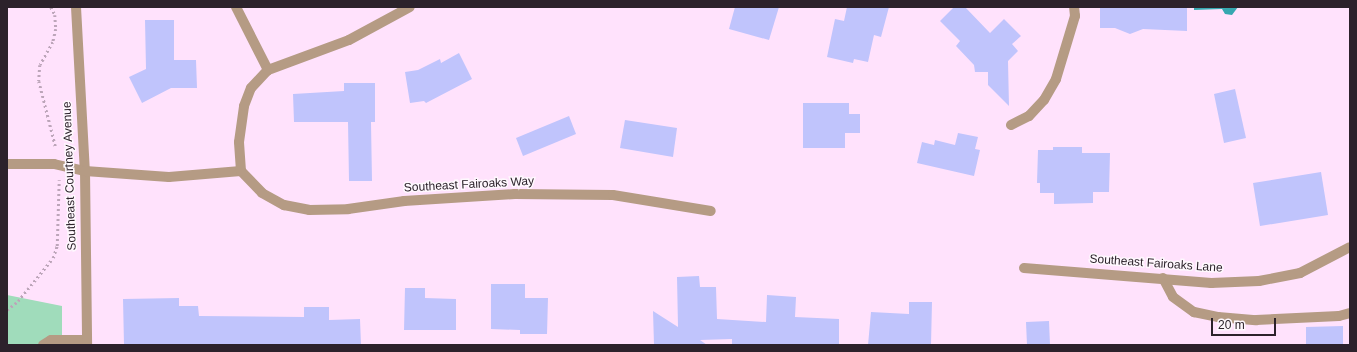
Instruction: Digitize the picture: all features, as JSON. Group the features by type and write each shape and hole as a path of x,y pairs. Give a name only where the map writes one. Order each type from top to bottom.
{"street":[{"name":"Southeast Courtney Avenue","path":"76,7 85,171 87,342"},
{"path":"236,7 268,70"},
{"path":"7,164 54,164 85,171 169,177 241,170 238,142 244,106 250,88 268,70 349,40 410,7"},
{"path":"1011,125 1029,116 1044,100 1056,79 1074,16 1074,7"},
{"name":"Southeast Fairoaks Way","path":"241,170 262,193 284,205 310,210 348,209 404,201 515,194 613,195 711,211"},
{"name":"Southeast Fairoaks Lane","path":"1024,268 1211,283 1259,281 1300,273 1350,247"},
{"path":"1163,278 1174,297 1194,312 1218,317 1256,320 1339,316 1350,313"},
{"path":"43,345 51,340 87,342"}],"green space":[{"path":"7,295 62,306 62,345 7,345"}],"water":[{"path":"1194,7 1238,7 1232,15 1225,14 1222,9 1194,10"}],"building":[{"path":"735,7 779,7 769,40 729,29"},
{"path":"847,7 889,7 881,37 874,35 868,62 854,59 853,63 827,57 835,19 844,21"},
{"path":"954,7 965,7 990,33 1004,19 1021,36 1012,44 1018,51 1008,61 1009,106 988,85 988,72 975,72 974,65 956,46 960,41 940,21"},
{"path":"1100,7 1187,7 1187,31 1143,29 1130,34 1115,28 1100,28"},
{"path":"145,20 174,20 174,60 196,60 197,88 171,88 142,103 129,77 146,69"},
{"path":"459,53 472,79 426,103 424,101 410,103 405,72 418,70 440,59 441,63"},
{"path":"344,83 375,83 375,122 371,122 372,181 349,181 348,122 294,122 293,94 344,91"},
{"path":"1235,89 1246,138 1224,143 1214,94"},
{"path":"803,103 849,103 849,114 860,114 860,133 845,133 845,148 803,148"},
{"path":"569,116 576,134 523,156 516,138"},
{"path":"625,120 677,128 673,157 620,148"},
{"path":"958,133 978,137 975,149 980,150 974,176 917,163 922,142 934,145 935,140 955,145"},
{"path":"1053,147 1082,147 1082,153 1110,153 1109,192 1093,192 1093,203 1054,204 1054,193 1040,193 1040,183 1037,183 1038,150 1053,150"},
{"path":"1321,172 1328,215 1260,226 1253,183"},
{"path":"699,276 700,287 716,287 717,319 766,322 767,295 796,297 795,317 839,319 839,345 732,345 732,339 700,340 707,345 654,345 653,311 678,327 677,277"},
{"path":"491,284 525,284 525,298 548,298 547,334 520,334 520,330 491,329"},
{"path":"405,288 425,288 425,298 456,299 456,330 404,330"},
{"path":"179,298 179,306 198,306 199,316 304,317 304,307 329,307 329,320 360,319 361,345 124,345 123,299"},
{"path":"909,302 932,302 931,345 868,345 871,312 909,314"},
{"path":"1049,321 1050,345 1027,345 1026,322"},
{"path":"1343,326 1343,345 1306,345 1306,327"}]}
